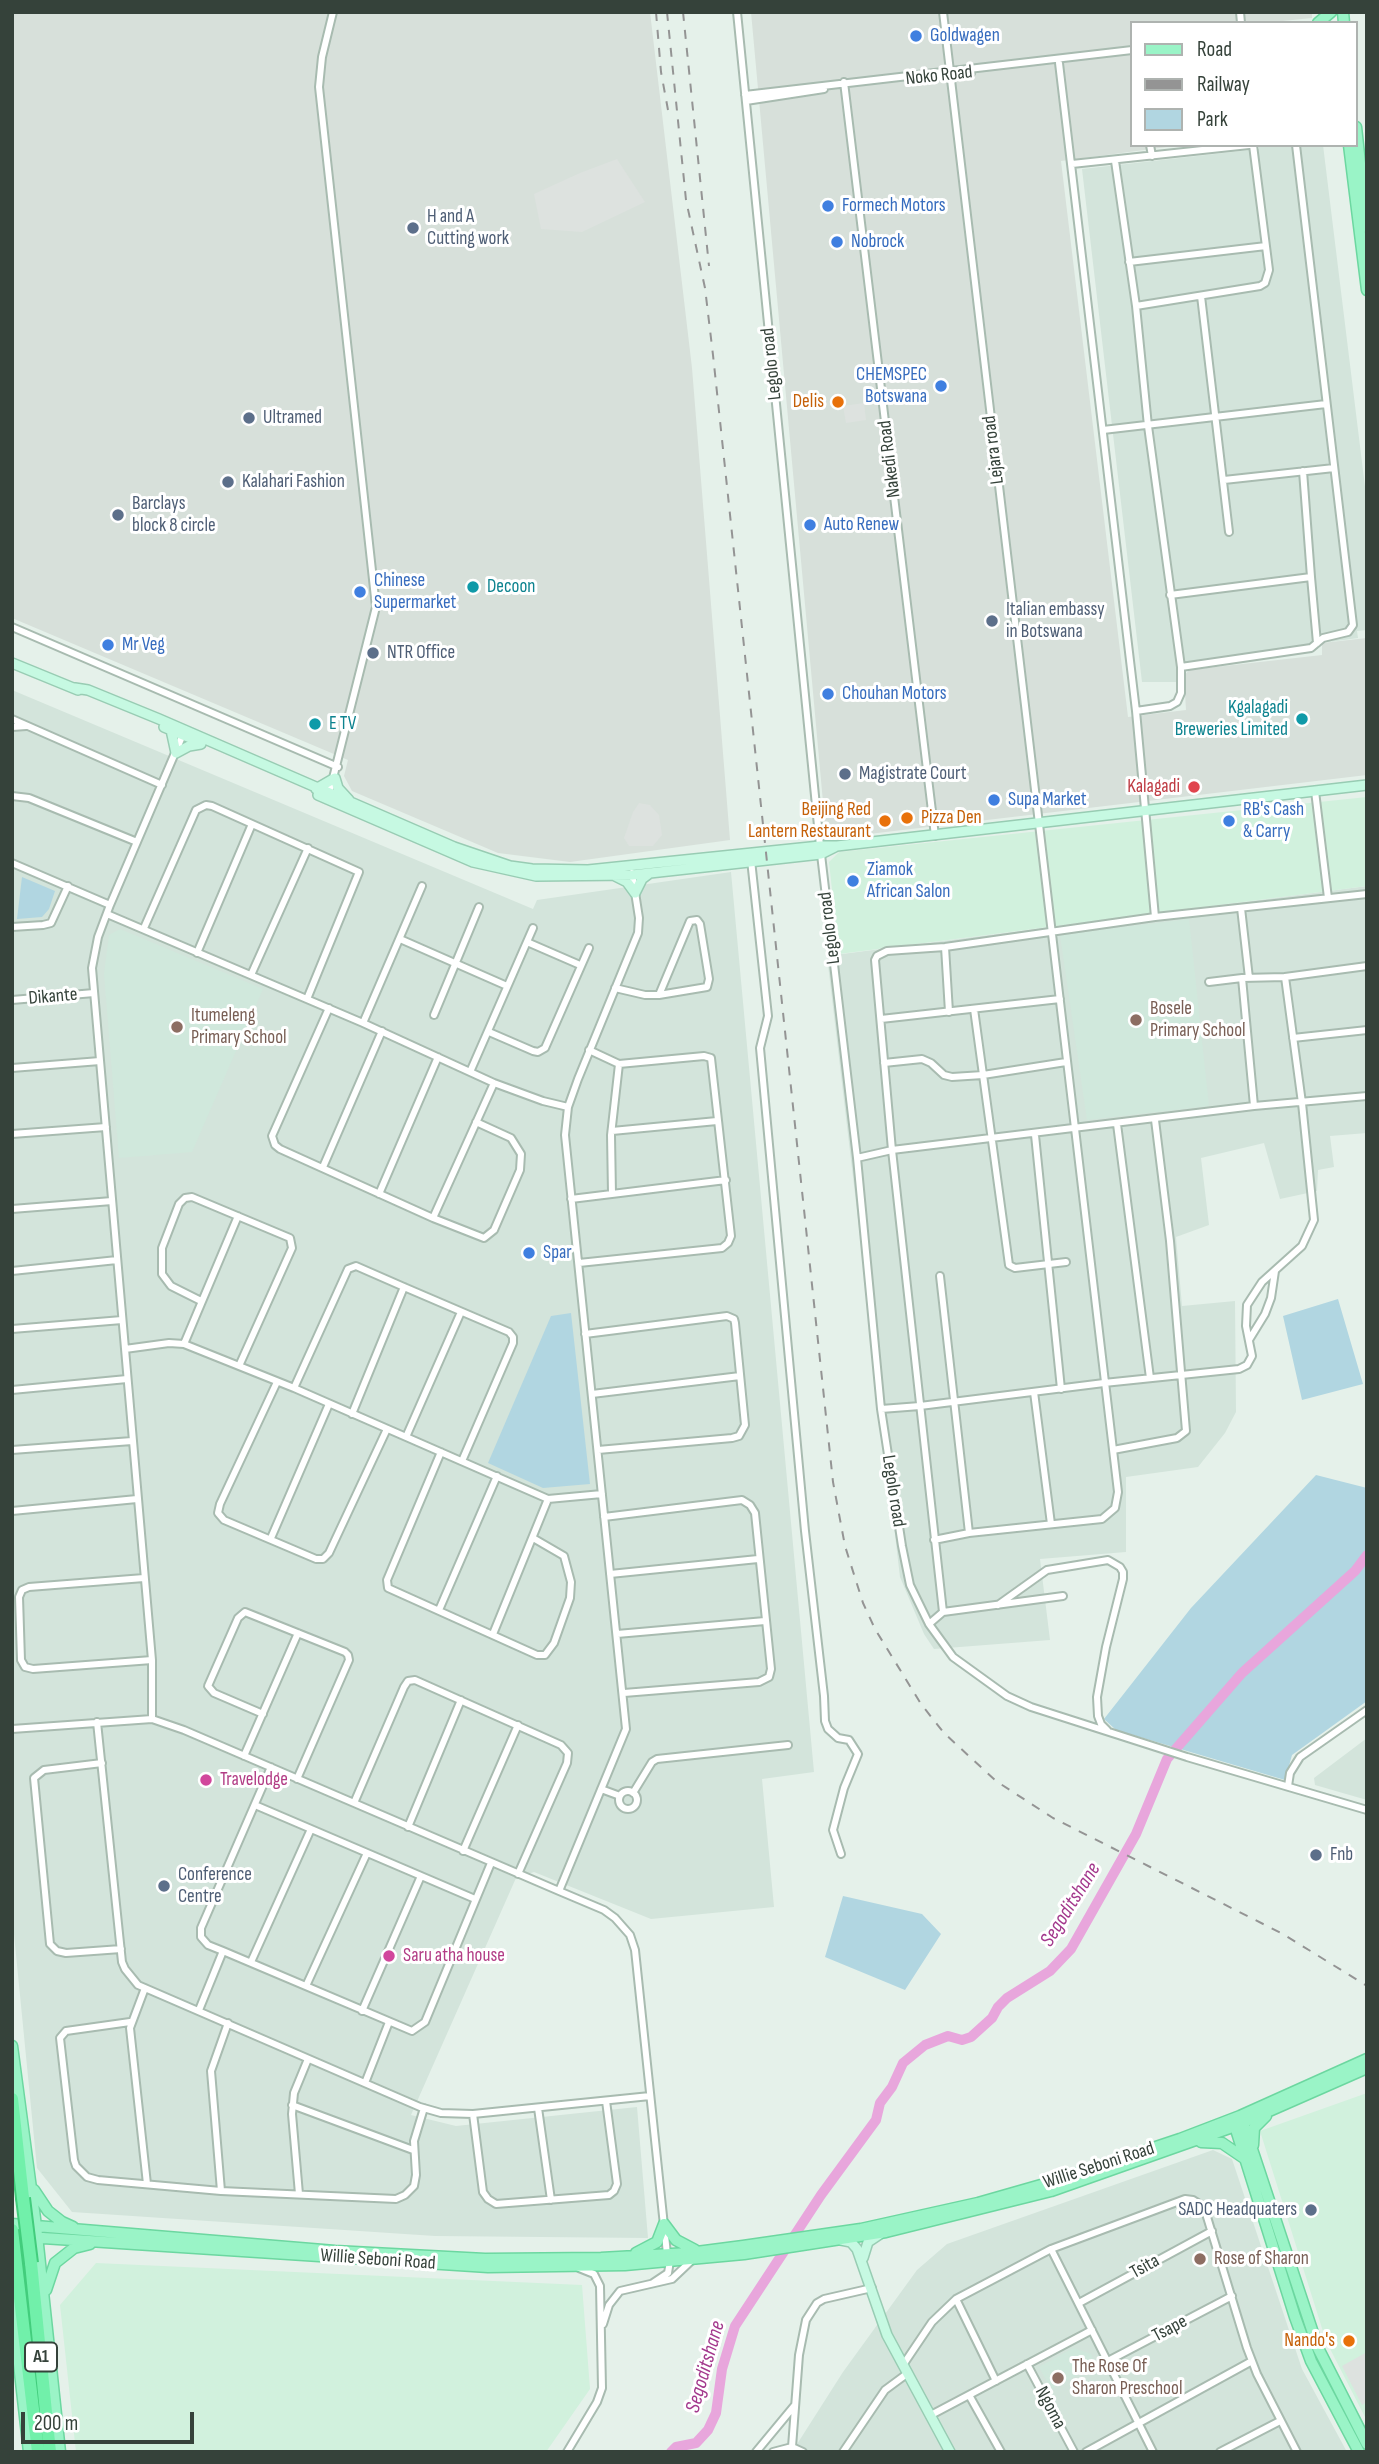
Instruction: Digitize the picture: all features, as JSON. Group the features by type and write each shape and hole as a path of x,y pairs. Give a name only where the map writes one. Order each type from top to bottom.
{"highway":[{"name":"A1","path":"12,2099 50,2452"},
{"name":"A1","path":"12,2230 38,2452"}],"main road":[{"path":"1332,12 1340,20"},
{"path":"1358,145 1367,227"},
{"path":"1349,147 1367,290"},
{"path":"12,663 183,733 203,744 474,859 536,876 614,875 821,850"},
{"path":"75,688 88,690 329,797 352,803 474,859 532,869 650,873 837,846 1367,785"},
{"path":"171,730 176,753 189,746 203,744"},
{"path":"316,789 335,778 341,793 352,803"},
{"path":"614,875 627,882 635,892 642,879 650,873"},
{"path":"12,2046 38,2238 60,2452"},
{"name":"Willie Seboni Road","path":"820,2239 841,2239 886,2232 1051,2191 1192,2143 1367,2059"},
{"name":"Willie Seboni Road","path":"12,2236 474,2266 573,2267 744,2250 820,2239 978,2203 1271,2111 1367,2068"},
{"path":"1271,2111 1254,2128 1249,2155 1295,2317 1311,2361 1359,2452"},
{"path":"1238,2121 1318,2348 1367,2444"},
{"path":"1192,2143 1214,2141 1249,2155"},
{"path":"30,2180 48,2211 62,2222 80,2230"},
{"name":"Willie Seboni Road","path":"12,2224 335,2251 485,2259 629,2256 669,2258"},
{"path":"664,2224 676,2240 695,2256"},
{"path":"629,2256 657,2242 664,2224"},
{"path":"862,2260 868,2242 886,2232"},
{"path":"841,2239 854,2245 862,2260 887,2335 950,2452"},
{"path":"45,2310 47,2284 55,2263 74,2248 97,2242"},
{"path":"12,2302 29,2452"}],"street":[{"path":"329,797 376,607 319,87 322,57 333,12"},
{"name":"Legolo road","path":"737,12 821,850 857,1158 881,1409 910,1585 929,1624 953,1657 1007,1696 1031,1707 1188,1757 1367,1810"},
{"name":"Lejara road","path":"943,12 1118,1500 1110,1514 1102,1519 1051,1524"},
{"path":"950,74 1130,51"},
{"name":"Noko Road","path":"746,98 844,84 1059,63 1130,51"},
{"path":"1059,63 1136,711 1155,917"},
{"name":"Nakedi Road","path":"844,84 935,836"},
{"path":"1150,147 1152,156"},
{"path":"1072,164 1233,147"},
{"path":"1136,306 1265,283 1269,270 1251,147"},
{"path":"1181,667 1311,648 1323,638 1348,632 1353,625 1296,147"},
{"path":"1115,161 1181,667 1181,693 1177,702 1170,706 1136,711"},
{"path":"1129,262 1266,246"},
{"path":"1201,296 1230,532"},
{"path":"1103,430 1326,404"},
{"path":"1224,480 1334,468"},
{"path":"1303,471 1317,643"},
{"path":"1170,595 1311,578"},
{"path":"12,627 338,767"},
{"path":"12,719 162,785"},
{"path":"12,727 28,726"},
{"path":"152,1719 152,1660 92,968 94,950 110,905 183,733"},
{"path":"1315,791 1328,898"},
{"path":"12,796 29,798 137,842"},
{"path":"144,928 196,810 200,806 212,806 357,870 359,875 307,999"},
{"path":"197,953 253,824"},
{"path":"251,975 307,848"},
{"path":"751,860 768,1016 761,1048 825,1721 828,1729 838,1738 849,1740 858,1754 844,1788 832,1830 841,1854"},
{"path":"12,863 110,905"},
{"path":"559,1891 626,1729 565,1135 568,1107 638,933 639,918 632,871"},
{"path":"12,927 51,923 68,886"},
{"path":"363,1023 422,886"},
{"path":"943,1612 892,1150 875,960 877,956 887,951 945,947 1155,917 1367,894"},
{"path":"434,1015 479,907"},
{"path":"1241,908 1254,1106"},
{"path":"107,914 382,1031 494,1083 568,1107"},
{"path":"615,988 636,994 659,995 707,987 709,979 700,924 697,920 690,921 659,995"},
{"path":"470,1072 533,928"},
{"path":"400,939 507,986"},
{"path":"527,942 580,965"},
{"path":"945,947 949,1012"},
{"path":"489,1031 533,1051 542,1051 589,948"},
{"path":"1209,982 1285,977 1367,966"},
{"path":"881,1409 1239,1369 1250,1361 1246,1326 1247,1305 1262,1282 1302,1246 1314,1220 1285,977"},
{"name":"Dikante","path":"12,1000 94,993"},
{"path":"881,1019 1060,999"},
{"path":"329,1008 272,1136 275,1145 280,1149 478,1238 484,1238 494,1230 520,1170 521,1153 511,1138 476,1122"},
{"path":"974,1009 1009,1265 1015,1268 1066,1262"},
{"path":"1293,1038 1367,1030"},
{"path":"323,1167 382,1031"},
{"path":"579,1263 722,1248 731,1236 712,1060 708,1057 618,1064 589,1050"},
{"path":"379,1194 438,1057"},
{"path":"884,1063 922,1059 944,1075 952,1077 1066,1062"},
{"path":"12,1068 100,1061"},
{"path":"612,1194 612,1131 618,1064"},
{"path":"433,1218 494,1083"},
{"path":"857,1158 892,1150 1035,1135 1254,1106 1367,1096"},
{"path":"1113,1450 1177,1438 1186,1432 1170,1241 1155,1120"},
{"path":"612,1131 717,1121"},
{"path":"1117,1124 1150,1378"},
{"path":"12,1135 106,1127"},
{"path":"1035,1135 1061,1389"},
{"path":"571,1199 726,1180"},
{"path":"201,1301 171,1286 162,1274 162,1248 179,1204 185,1198 192,1197 286,1235 292,1245 239,1366"},
{"path":"12,1209 112,1201"},
{"path":"184,1344 237,1216"},
{"path":"12,1271 117,1260"},
{"path":"294,1388 350,1267 356,1266 509,1332 514,1340 462,1461"},
{"path":"1249,1340 1265,1314 1271,1298 1275,1271"},
{"path":"940,1276 952,1403 969,1533"},
{"path":"352,1414 404,1287"},
{"path":"406,1437 461,1312"},
{"path":"585,1334 731,1317 735,1323 745,1424 740,1436 598,1450"},
{"path":"12,1329 122,1320"},
{"path":"125,1349 169,1343 184,1344 294,1388 548,1499 602,1494"},
{"path":"592,1394 740,1376"},
{"path":"12,1390 127,1379"},
{"path":"277,1382 218,1508 218,1513 224,1520 316,1559 327,1557 387,1429"},
{"path":"934,1540 969,1533 1051,1524 1034,1392"},
{"path":"271,1538 329,1404"},
{"path":"12,1450 132,1441"},
{"path":"441,1452 386,1584 392,1590 537,1655 545,1655 554,1643 570,1598 568,1567 564,1556 556,1549 533,1538"},
{"path":"439,1610 497,1476"},
{"path":"12,1511 137,1499"},
{"path":"493,1634 548,1499"},
{"path":"604,1517 742,1500 750,1505 755,1513 771,1669 769,1677 759,1682 624,1693"},
{"path":"610,1574 758,1559"},
{"path":"998,1605 1047,1570 1108,1560 1120,1567 1123,1579 1097,1697 1098,1716 1108,1731"},
{"path":"144,1578 29,1587 22,1590 19,1597 21,1660 25,1667 33,1669 152,1660"},
{"path":"929,1624 943,1612 1063,1596"},
{"path":"263,1714 212,1691 209,1683 243,1612 345,1651 349,1660 297,1779"},
{"path":"617,1634 765,1620"},
{"path":"244,1756 298,1633"},
{"path":"354,1803 408,1681 415,1680 561,1745 568,1753 567,1763 518,1874"},
{"path":"408,1827 461,1700"},
{"path":"1288,1786 1290,1773 1300,1757 1367,1710"},
{"path":"12,1729 152,1719 354,1803 615,1917 631,1935 635,1950 669,2258 668,2273 653,2283"},
{"path":"97,1722 121,1949 125,1969 138,1985 424,2108 452,2115 650,2096"},
{"path":"463,1851 518,1725"},
{"path":"632,1793 652,1762 657,1759 788,1745"},
{"path":"102,1763 44,1770 34,1778 50,1944 57,1951 66,1953 121,1949"},
{"path":"271,1768 201,1928 201,1937 208,1945 412,2031 425,2022 491,1863"},
{"path":"601,1789 620,1796"},
{"path":"624,1792 632,1793 636,1797 636,1803 630,1809 622,1807 620,1796 624,1792"},
{"path":"255,1805 475,1899"},
{"path":"251,1962 311,1829"},
{"path":"306,1986 368,1853"},
{"path":"362,2011 421,1876"},
{"path":"199,2010 223,1951"},
{"path":"145,1988 130,2022 147,2185"},
{"path":"130,2022 66,2031 60,2038 76,2166 87,2177 97,2180 222,2191 396,2199 414,2186 416,2175 413,2150 424,2108"},
{"path":"365,2083 390,2022"},
{"path":"222,2191 211,2071 228,2023"},
{"path":"299,2194 292,2105 308,2059"},
{"path":"473,2113 483,2192 496,2204 609,2195 617,2184 606,2101"},
{"path":"292,2105 413,2150"},
{"path":"538,2108 551,2200"},
{"path":"843,2452 885,2390 905,2369 932,2322 956,2299 1051,2249 1185,2199 1198,2202 1204,2207 1252,2361 1297,2452"},
{"name":"Tsita","path":"1079,2303 1212,2231"},
{"path":"1051,2249 1153,2452"},
{"path":"601,2329 609,2305 620,2291 672,2279 695,2256"},
{"path":"567,2452 597,2402 602,2388 600,2286 597,2278 589,2271 573,2267"},
{"path":"792,2447 802,2332 811,2311 817,2303 831,2296 872,2288"},
{"name":"Tsape","path":"1108,2361 1232,2296"},
{"path":"956,2299 996,2381"},
{"path":"931,2415 1092,2330"},
{"path":"1086,2452 1252,2361"},
{"name":"Ngoma","path":"1027,2364 1074,2452"},
{"path":"969,2395 1001,2452"},
{"path":"756,2452 795,2405"},
{"path":"1220,2452 1280,2421"},
{"path":"773,2452 792,2447 803,2452"}],"shaded area":[{"path":"12,12 650,12 692,368 730,840 570,862 498,853 352,791 344,776 348,760 12,618"},
{"path":"751,12 1312,12 1312,18 1283,21 1130,21 1130,147 1167,147 1061,161 1128,717 1186,710 1184,676 1189,670 1322,655 1322,643 1367,638 1367,775 835,838 826,835"},
{"path":"1323,147 1367,503 1367,630 1357,631 1358,638 1176,663 1176,682 1142,682 1082,169 1259,149"},
{"path":"617,159 645,202 582,232 541,229 534,194"},
{"path":"864,403 866,420 846,423 843,406"},
{"path":"12,690 533,909 537,900 731,872 814,1772 762,1779 774,1907 651,1919 534,1872 516,1878 411,2115 456,2126 637,2107 648,2238 435,2236 72,2212 37,2168 12,1914"},
{"path":"1367,797 1367,886 839,954 829,862 839,852"},
{"path":"639,803 650,805 659,815 662,835 653,846 629,846 624,838"},
{"path":"1367,886 1367,1133 1330,1136 1334,1167 1318,1170 1317,1191 1280,1199 1264,1143 1201,1158 1209,1225 1176,1237 1182,1306 1235,1301 1236,1412 1225,1433 1198,1467 1126,1477 1126,1552 1040,1559 1050,1640 934,1649 924,1634 900,1577 827,956"},
{"name":"Bosele Primary School","path":"1189,919 1209,1106 1087,1120 1060,935"},
{"name":"Itumeleng Primary School","path":"120,929 263,989 192,1152 119,1158 104,974 109,935"},
{"path":"1367,1738 1367,1800 1315,1785 1314,1778"},
{"path":"1367,2093 1367,2421 1326,2341 1260,2131"},
{"path":"1213,2150 1232,2159 1302,2369 1347,2452 792,2452 843,2372 917,2270 947,2244"},
{"path":"96,2263 582,2285 590,2389 546,2452 76,2452 60,2305"},
{"name":"The Rose Of Sharon Preschool","path":"1073,2348 1091,2354 1096,2365 1051,2389 1039,2367"},
{"path":"1367,2352 1367,2402 1362,2405 1342,2366"}],"green space":[{"path":"22,877 55,891 49,909 42,917 17,919"},
{"path":"1338,1299 1363,1384 1302,1400 1283,1316"},
{"path":"571,1313 590,1484 543,1488 488,1463 551,1316"},
{"path":"1316,1475 1367,1488 1367,1701 1292,1755 1285,1780 1116,1730 1104,1719 1191,1608"},
{"path":"843,1896 922,1914 941,1934 905,1990 825,1957"}],"waterway":[{"name":"Segoditshane","path":"671,2452 676,2447 696,2443 708,2430 716,2413 722,2369 735,2326 821,2195 876,2120 880,2103 892,2087 903,2063 925,2045 948,2036 962,2040 971,2037 992,2018 1007,1998 1050,1971 1071,1949 1136,1834 1167,1759 1242,1673 1355,1571 1367,1555"}],"railway":[{"path":"656,12 661,72 668,110"},
{"path":"667,12 686,200 705,288 713,355 833,1482 845,1546 863,1603 875,1629 921,1704 944,1733 996,1781 1053,1818 1283,1934 1367,1986"},
{"path":"683,12 709,266"}],"place":[{"name":"Goldwagen","path":"916,36"},
{"name":"Formech Motors","path":"828,206"},
{"name":"H and A Cutting work","path":"413,228"},
{"name":"Nobrock","path":"837,242"},
{"name":"CHEMSPEC Botswana","path":"941,386"},
{"name":"Delis","path":"838,402"},
{"name":"Ultramed","path":"249,418"},
{"name":"Kalahari Fashion","path":"228,482"},
{"name":"Barclays block 8 circle","path":"118,515"},
{"name":"Auto Renew","path":"810,525"},
{"name":"Decoon","path":"473,587"},
{"name":"Chinese Supermarket","path":"360,592"},
{"name":"Italian embassy in Botswana","path":"992,621"},
{"name":"Mr Veg","path":"108,645"},
{"name":"NTR Office","path":"373,653"},
{"name":"Chouhan Motors","path":"828,694"},
{"name":"Kgalagadi Breweries Limited","path":"1302,719"},
{"name":"E TV","path":"315,724"},
{"name":"Magistrate Court","path":"845,774"},
{"name":"Kalagadi","path":"1194,787"},
{"name":"Supa Market","path":"994,800"},
{"name":"Pizza Den","path":"907,818"},
{"name":"Beijing Red Lantern Restaurant","path":"885,821"},
{"name":"RB's Cash & Carry","path":"1229,821"},
{"name":"Ziamok African Salon","path":"853,881"},
{"name":"Bosele Primary School","path":"1136,1020"},
{"name":"Itumeleng Primary School","path":"177,1027"},
{"name":"Spar","path":"529,1253"},
{"name":"Travelodge","path":"206,1780"},
{"name":"Fnb","path":"1316,1855"},
{"name":"Conference Centre","path":"164,1886"},
{"name":"Saru atha house","path":"389,1956"},
{"name":"SADC Headquaters","path":"1311,2210"},
{"name":"Rose of Sharon","path":"1200,2259"},
{"name":"Nando's","path":"1349,2341"},
{"name":"The Rose Of Sharon Preschool","path":"1058,2378"}]}
